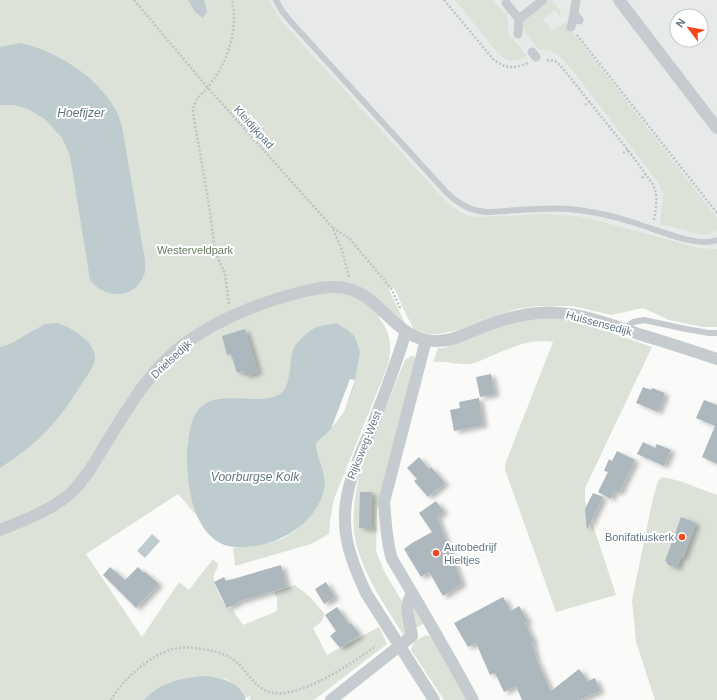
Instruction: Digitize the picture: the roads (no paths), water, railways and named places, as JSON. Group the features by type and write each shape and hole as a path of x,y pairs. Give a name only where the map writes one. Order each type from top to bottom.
{"street":[{"path":"518,34 519,19 532,3 543,0"},
{"path":"571,27 577,17 576,0"},
{"path":"619,0 717,128"},
{"path":"506,3 519,19"},
{"name":"Drielsedijk","path":"0,530 38,514 54,505 70,493 84,479 134,398 155,370 204,330 230,316 263,303 322,287 334,286 350,289 366,297 390,319"},
{"name":"Huissensedijk","path":"390,319 406,331 426,340 436,341 448,340 492,323 514,317 532,313 556,312 587,317 717,359"},
{"name":"Rijksweg-West","path":"406,331 398,360 349,484 345,521 349,547 357,575 366,593 434,700"},
{"path":"426,340 384,502 389,549 392,559 429,625 447,652 473,700"},
{"path":"412,594 408,600 407,606 412,636"},
{"path":"331,700 400,645 429,625"}],"lane":[{"path":"276,0 286,15 310,43 447,193 460,204 480,211 555,209 581,210 597,213 694,241 712,242 717,240"},
{"path":"625,329 633,322 644,320 709,333 717,332"}],"water":[{"path":"188,0 204,0 207,11 203,18 195,12"},
{"name":"Hoefijzer","path":"20,43 33,46 60,58 86,75 97,85 117,112 122,127 145,260 145,270 141,281 136,287 125,293 113,294 106,292 90,280 70,156 62,138 46,120 28,109 14,105 0,105 0,47"},
{"path":"56,323 75,331 87,341 94,352 94,364 64,411 55,422 33,444 0,468 0,347 10,344 45,324"},
{"name":"Voorburgse Kolk","path":"336,323 348,330 355,337 360,352 354,385 344,412 331,429 316,443 325,484 320,502 304,523 281,538 256,546 232,547 221,544 207,532 200,523 192,501 188,477 187,449 194,417 200,408 208,402 227,398 269,398 283,392 288,381 292,353 297,343 308,332 315,328"},
{"path":"152,534 160,541 145,558 137,551"},
{"path":"204,676 223,679 235,685 240,689 246,700 144,700 164,685 188,678"}],"place":[{"name":"Bonifatiuskerk","path":"682,537"},
{"name":"Autobedrijf Hieltjes","path":"436,553"}],"park label":[{"name":"Westerveldpark","path":"195,250"}]}
